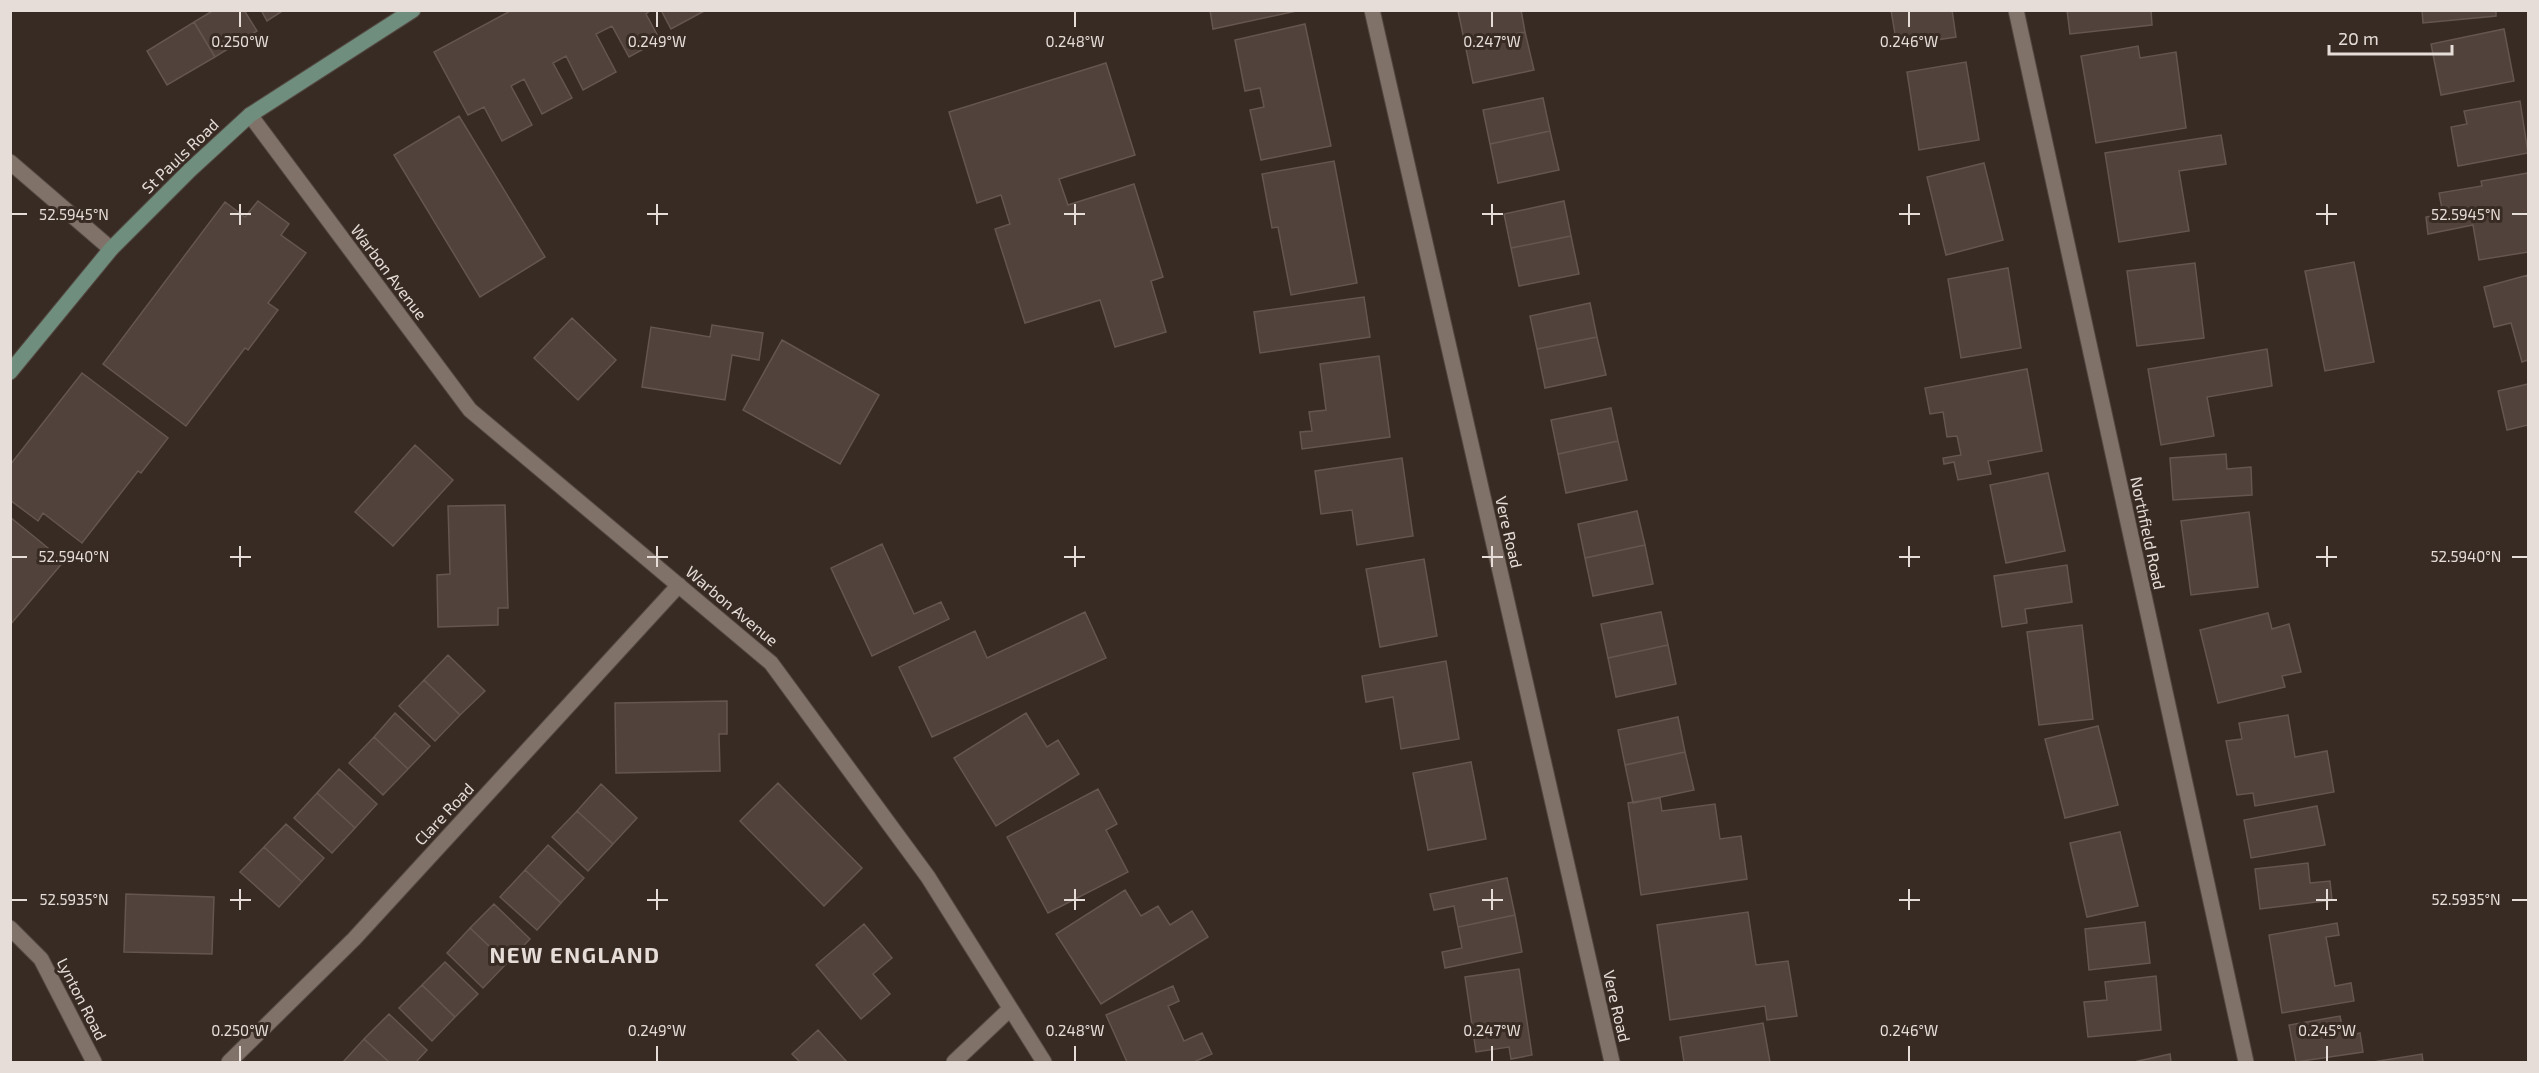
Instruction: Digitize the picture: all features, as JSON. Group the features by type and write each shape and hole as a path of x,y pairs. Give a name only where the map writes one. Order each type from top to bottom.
{"street":[{"name":"St Pauls Road","path":"10,372 111,249 190,170 250,115 413,10"},
{"name":"Vere Road","path":"1372,10 1612,1062"},
{"name":"Northfield Road","path":"2016,10 2246,1062"},
{"name":"Warbon Avenue","path":"250,115 470,410 771,663 928,877 1044,1062"},
{"path":"10,162 111,249"},
{"name":"Clare Road","path":"229,1062 354,939 679,585"},
{"name":"Lynton Road","path":"10,928 41,959 94,1062"},
{"path":"954,1062 1010,1009"}],"building":[{"path":"214,10 244,10 257,31 215,57 194,22"},
{"path":"261,10 284,10 267,21"},
{"path":"512,10 651,10 646,14 660,40 629,57 612,26 596,34 616,72 583,90 566,56 553,63 572,98 542,114 524,79 511,86 532,125 502,141 484,107 468,115 434,52"},
{"path":"661,10 706,10 671,29"},
{"path":"1210,10 1301,10 1213,29"},
{"path":"1521,10 1525,32 1465,44 1458,11"},
{"path":"1891,10 1952,10 1956,37 1897,46"},
{"path":"2067,10 2151,10 2152,25 2070,34"},
{"path":"2422,10 2496,10 2496,16 2423,23"},
{"path":"194,22 215,57 167,85 147,51"},
{"path":"1305,24 1331,146 1261,160 1250,110 1264,107 1260,88 1245,91 1235,40"},
{"path":"2504,29 2514,81 2441,95 2431,44"},
{"path":"1525,32 1534,70 1473,83 1465,44"},
{"path":"2138,46 2140,58 2176,52 2186,128 2096,143 2081,56"},
{"path":"1966,62 1979,140 1919,150 1907,72"},
{"path":"1106,63 1135,155 1059,179 1068,205 1134,184 1163,277 1151,281 1166,332 1115,347 1100,300 1025,323 995,229 1010,224 1001,195 977,203 949,112"},
{"path":"1543,98 1550,131 1490,144 1483,110"},
{"path":"2520,101 2528,153 2458,166 2451,127 2467,124 2464,111"},
{"path":"459,116 545,257 480,297 394,155"},
{"path":"1550,131 1559,170 1498,183 1490,144"},
{"path":"2221,135 2226,164 2179,171 2189,231 2119,242 2105,153"},
{"path":"1334,161 1357,283 1291,295 1278,227 1272,228 1262,174"},
{"path":"1984,163 2003,240 1946,255 1927,177"},
{"path":"2528,173 2528,252 2479,260 2473,225 2428,234 2426,217 2443,214 2439,193 2482,186 2481,181"},
{"path":"258,201 289,224 281,235 306,253 268,303 278,310 248,350 245,348 186,426 103,364 225,202 245,217"},
{"path":"1564,201 1571,236 1511,248 1504,214"},
{"path":"1571,236 1579,274 1519,286 1511,248"},
{"path":"2354,262 2374,362 2325,371 2305,271"},
{"path":"2195,263 2204,338 2137,346 2127,271"},
{"path":"2008,268 2021,348 1961,358 1948,279"},
{"path":"2528,275 2528,360 2522,362 2511,323 2494,327 2484,287"},
{"path":"1364,297 1370,337 1260,353 1254,312"},
{"path":"1590,303 1597,337 1537,349 1530,316"},
{"path":"572,318 616,360 578,400 534,358"},
{"path":"712,325 763,333 759,360 732,355 725,400 642,387 651,327 710,337"},
{"path":"1597,337 1606,375 1545,388 1537,349"},
{"path":"782,340 879,395 840,464 743,410"},
{"path":"2267,349 2272,386 2207,397 2214,436 2161,445 2148,369"},
{"path":"1379,356 1390,437 1302,449 1300,432 1312,431 1309,412 1326,410 1320,364"},
{"path":"2027,369 2042,451 1988,461 1991,474 1958,480 1954,462 1944,464 1943,458 1961,455 1957,436 1947,437 1943,412 1930,414 1925,388"},
{"path":"82,373 168,438 141,473 138,471 82,543 43,513 38,521 10,500 10,465"},
{"path":"2528,384 2528,425 2507,430 2498,391"},
{"path":"1611,408 1618,441 1558,454 1551,420"},
{"path":"1618,441 1627,480 1566,493 1558,454"},
{"path":"415,445 453,480 393,546 355,512"},
{"path":"2226,454 2227,469 2251,467 2252,495 2173,500 2170,458"},
{"path":"1402,458 1413,536 1357,545 1352,510 1321,514 1315,471"},
{"path":"2048,473 2065,551 2006,563 1990,485"},
{"path":"505,505 508,608 498,608 498,625 438,627 437,575 450,574 448,506"},
{"path":"1637,511 1645,545 1585,558 1578,524"},
{"path":"2249,512 2258,587 2191,595 2181,521"},
{"path":"10,517 64,561 10,625"},
{"path":"882,544 914,614 941,602 949,619 872,656 831,568"},
{"path":"1645,545 1653,584 1593,596 1585,558"},
{"path":"1424,559 1437,636 1380,647 1366,569"},
{"path":"2067,565 2072,602 2025,609 2027,623 2002,627 1994,576"},
{"path":"1085,612 1106,658 932,737 899,667 975,631 987,658"},
{"path":"1661,612 1668,645 1608,658 1601,624"},
{"path":"2268,613 2272,629 2289,624 2301,672 2282,676 2285,687 2218,703 2200,630"},
{"path":"2082,625 2093,719 2039,725 2027,632"},
{"path":"1668,645 1676,684 1616,697 1608,658"},
{"path":"448,655 485,691 460,715 424,680"},
{"path":"1446,661 1459,739 1401,749 1393,697 1366,702 1362,676"},
{"path":"424,680 460,715 435,741 399,706"},
{"path":"727,701 727,734 719,734 720,771 616,773 615,703"},
{"path":"395,713 430,746 408,769 374,737"},
{"path":"1026,713 1047,747 1058,740 1079,774 996,826 954,758"},
{"path":"2288,715 2295,757 2327,751 2334,792 2255,806 2253,793 2237,795 2226,741 2242,739 2239,723"},
{"path":"1678,717 1685,752 1625,765 1618,730"},
{"path":"2098,726 2118,805 2065,818 2045,739"},
{"path":"374,737 408,769 383,795 349,763"},
{"path":"1685,752 1694,790 1633,803 1625,765"},
{"path":"1471,762 1486,839 1428,850 1413,773"},
{"path":"339,769 377,804 355,828 317,793"},
{"path":"778,783 862,868 824,906 740,821"},
{"path":"601,784 637,818 613,844 577,811"},
{"path":"1098,789 1117,824 1106,830 1128,872 1048,913 1007,837"},
{"path":"317,793 355,828 332,853 294,818"},
{"path":"1660,798 1662,811 1715,804 1720,839 1741,836 1747,879 1641,895 1628,803"},
{"path":"2317,806 2325,845 2251,858 2244,820"},
{"path":"577,811 613,844 588,871 552,837"},
{"path":"286,824 324,858 302,882 264,847"},
{"path":"2120,832 2138,906 2087,917 2070,843"},
{"path":"548,845 584,878 561,903 525,870"},
{"path":"264,847 302,882 279,907 240,872"},
{"path":"2308,863 2310,883 2330,881 2332,900 2260,909 2255,869"},
{"path":"525,870 561,903 537,930 500,897"},
{"path":"1507,878 1515,915 1458,927 1454,906 1434,910 1430,894"},
{"path":"1125,890 1141,916 1158,906 1170,925 1192,911 1208,937 1101,1004 1056,934"},
{"path":"126,894 214,897 212,954 124,952"},
{"path":"494,904 530,939 507,963 470,928"},
{"path":"1748,912 1756,965 1788,961 1797,1016 1767,1020 1765,1006 1670,1020 1657,925"},
{"path":"1515,915 1522,952 1445,968 1442,952 1462,948 1458,927"},
{"path":"2145,922 2150,963 2089,970 2085,929"},
{"path":"2337,923 2339,935 2326,937 2335,986 2351,983 2354,1001 2282,1013 2269,935"},
{"path":"864,924 892,958 873,974 890,994 861,1019 816,965"},
{"path":"470,928 507,963 483,988 447,953"},
{"path":"445,962 478,994 455,1017 422,985"},
{"path":"1519,969 1532,1055 1511,1059 1509,1047 1476,1052 1465,977"},
{"path":"2156,976 2161,1030 2088,1037 2084,1002 2107,1000 2105,982"},
{"path":"422,985 455,1017 432,1041 399,1008"},
{"path":"1173,986 1179,1001 1168,1006 1184,1041 1202,1033 1212,1054 1194,1062 1127,1062 1106,1015"},
{"path":"389,1014 427,1050 416,1062 389,1062 364,1039"},
{"path":"2340,1016 2344,1037 2360,1033 2363,1052 2296,1062 2289,1025"},
{"path":"1763,1023 1770,1062 1684,1062 1680,1037"},
{"path":"818,1030 847,1062 800,1062 792,1054"},
{"path":"364,1039 389,1062 343,1062"},
{"path":"2170,1054 2171,1062 2134,1062"},
{"path":"2422,1054 2423,1062 2373,1062"}],"district":[{"name":"NEW ENGLAND","path":"575,955"}]}
